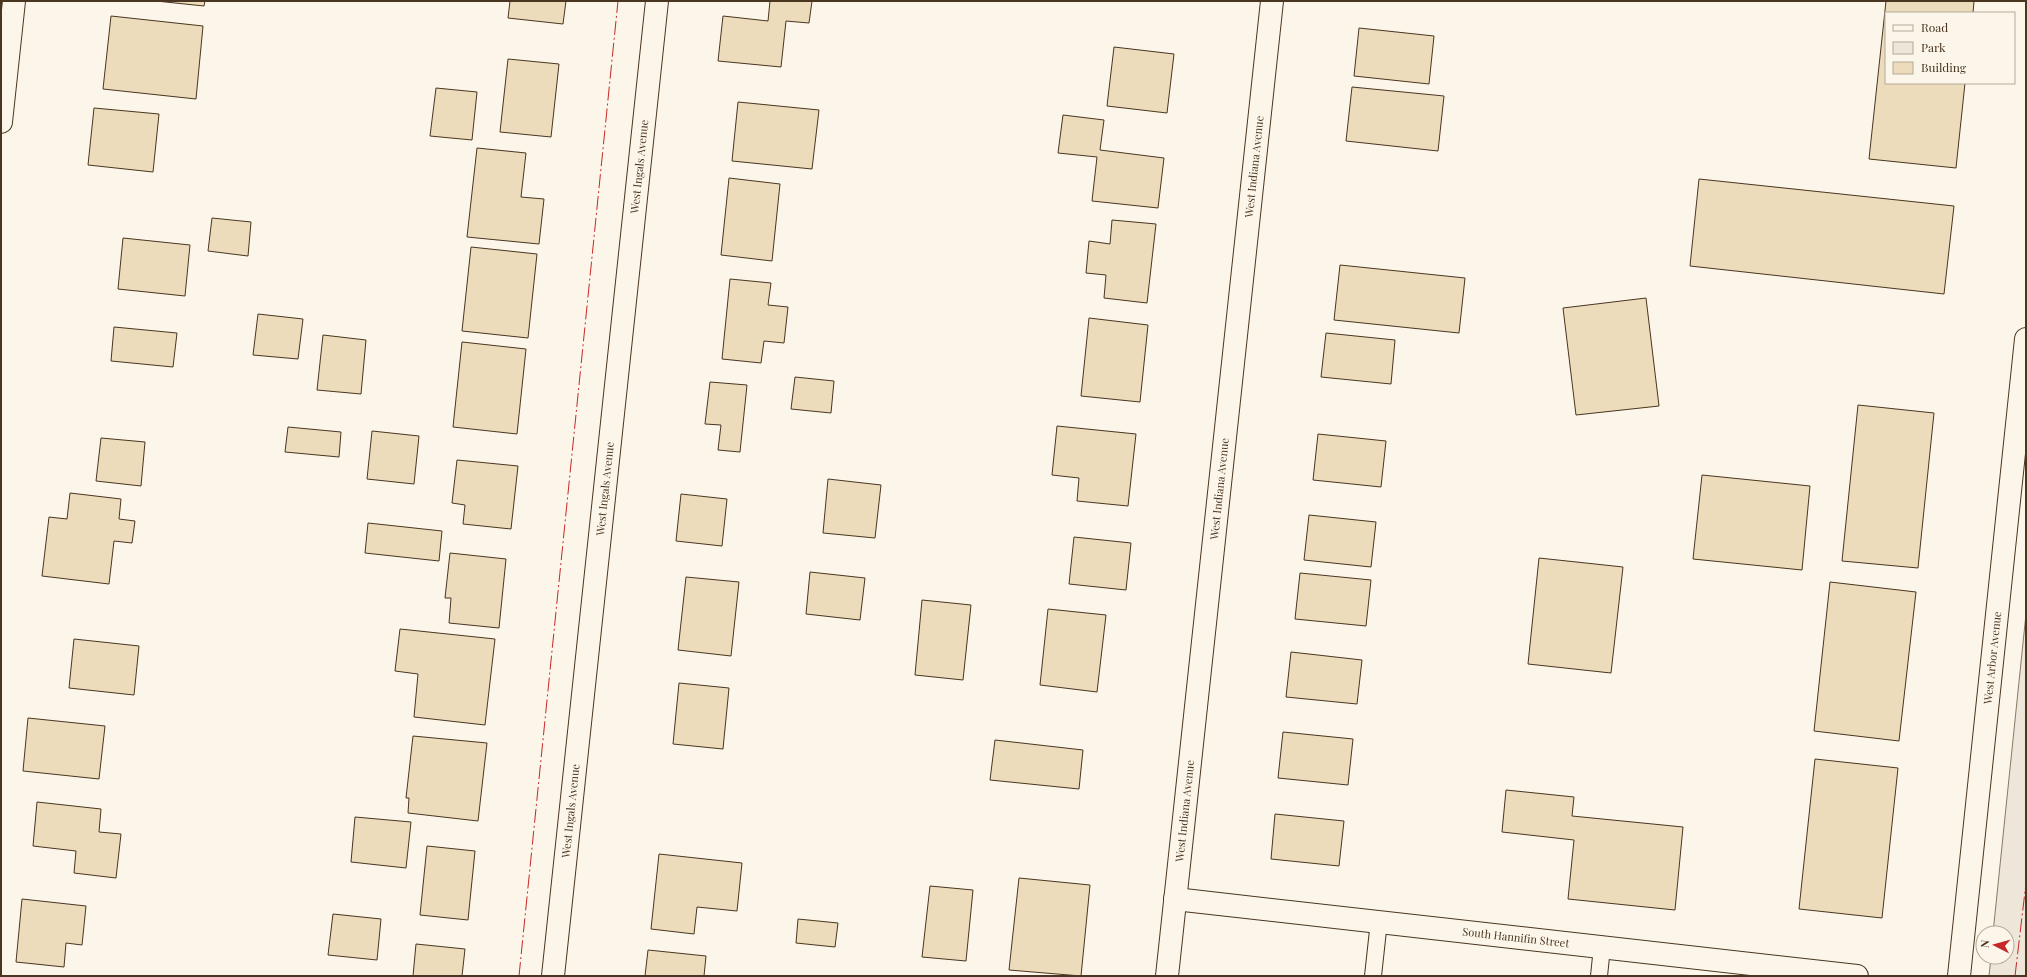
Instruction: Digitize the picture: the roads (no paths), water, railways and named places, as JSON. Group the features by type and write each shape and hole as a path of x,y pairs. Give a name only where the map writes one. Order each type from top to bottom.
{"street":[{"path":"1,122 14,1"},
{"name":"West Ingals Avenue","path":"553,976 657,1"},
{"name":"West Indiana Avenue","path":"1167,976 1272,1"},
{"name":"West Arbor Avenue","path":"1959,976 2026,339"},
{"name":"South Hannifin Street","path":"1175,899 1602,947 1738,970 1857,976"}],"lane":[{"path":"1372,976 1378,921"},
{"path":"1599,976 1602,947"}]}
